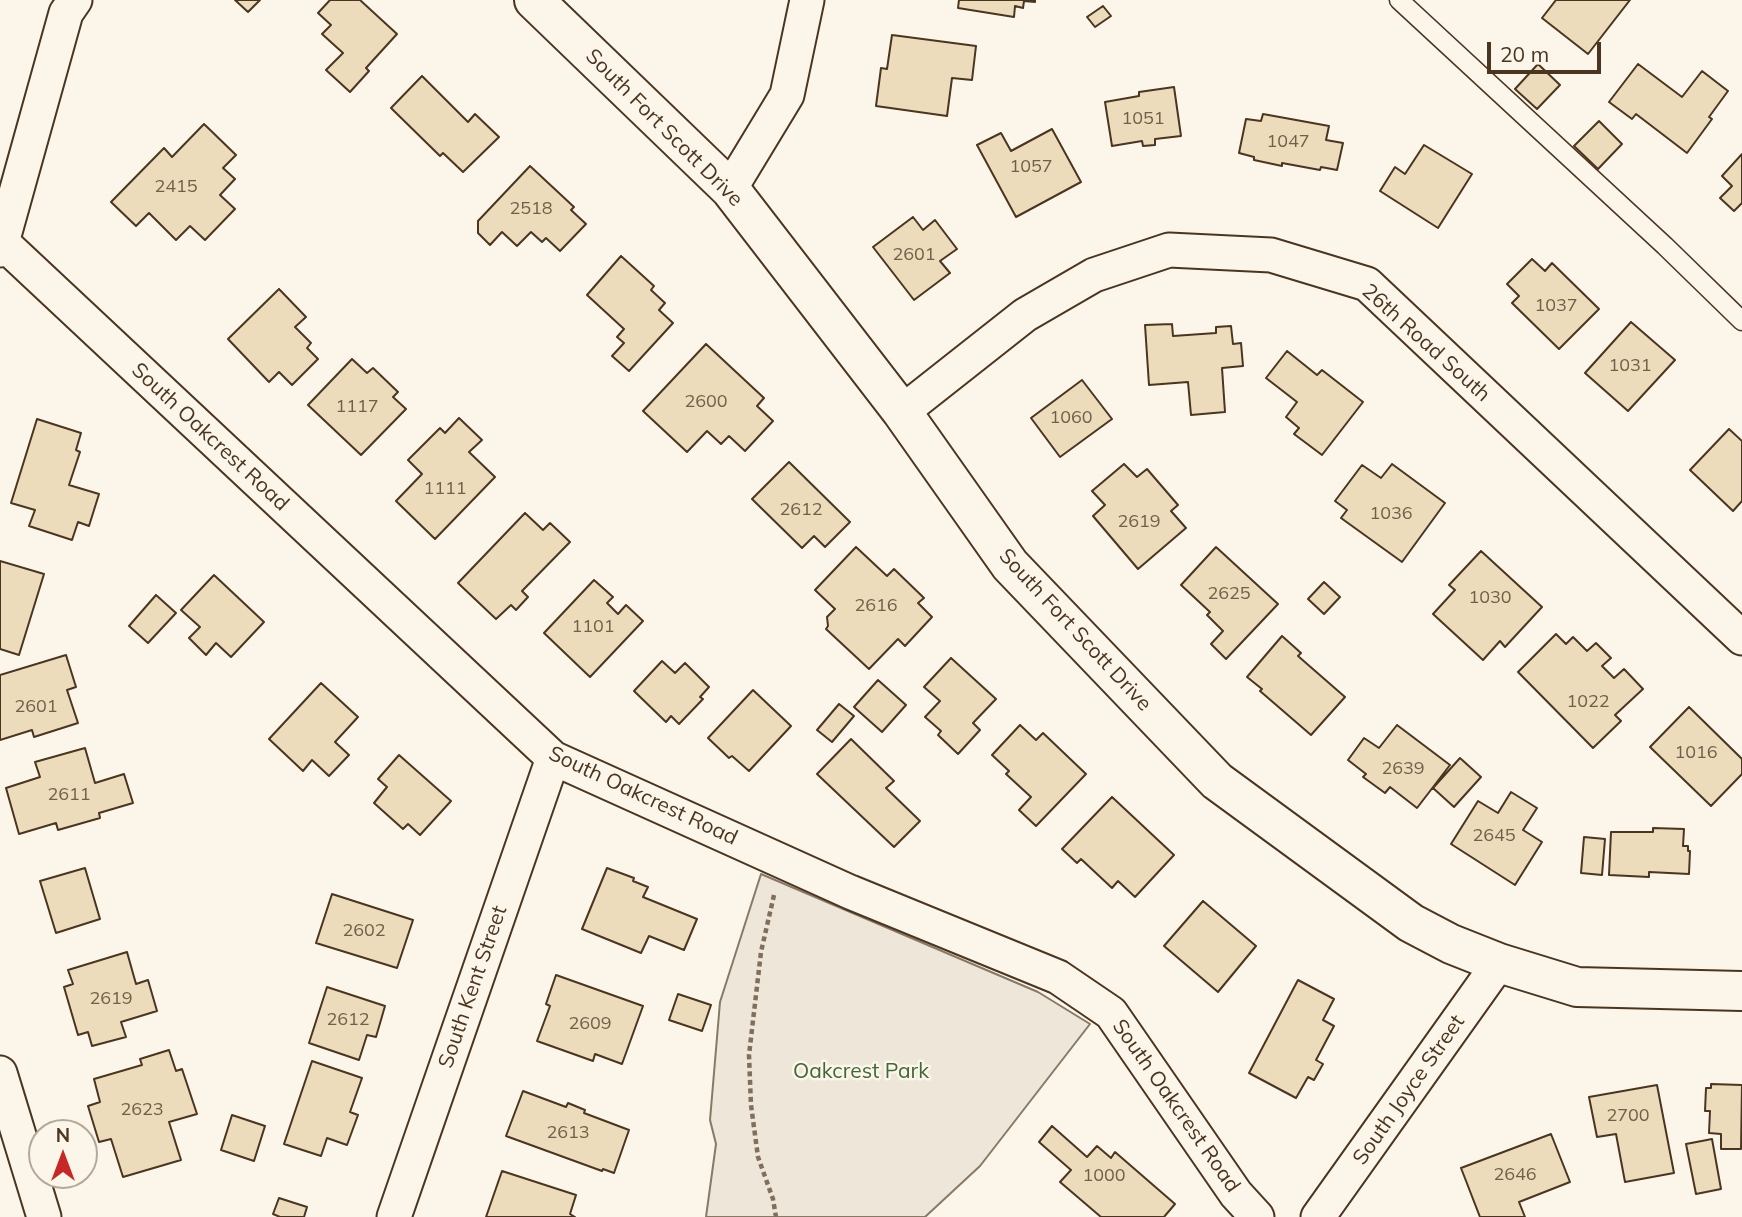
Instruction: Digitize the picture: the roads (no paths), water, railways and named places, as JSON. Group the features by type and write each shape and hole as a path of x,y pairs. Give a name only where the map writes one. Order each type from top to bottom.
{"street":[{"name":"South Fort Scott Drive","path":"534,0 730,189 902,412 1010,565 1217,781 1411,923 1451,944 1499,963 1577,987 1742,991"},
{"path":"730,189 787,95 807,0"},
{"path":"1,246 64,4"},
{"name":"South Oakcrest Road","path":"1,246 552,758 850,892 1058,977 1111,1013 1236,1194 1257,1217"},
{"name":"26th Road South","path":"902,412 1025,315 1094,275 1169,250 1271,256 1367,285 1742,638"},
{"name":"South Kent Street","path":"394,1217 552,758"},
{"name":"South Joyce Street","path":"1318,1217 1499,963"},
{"path":"0,1073 9,1142 44,1217"}],"lane":[{"path":"1399,0 1665,246 1742,321"}],"park label":[{"name":"Oakcrest Park","path":"861,1072"}]}
